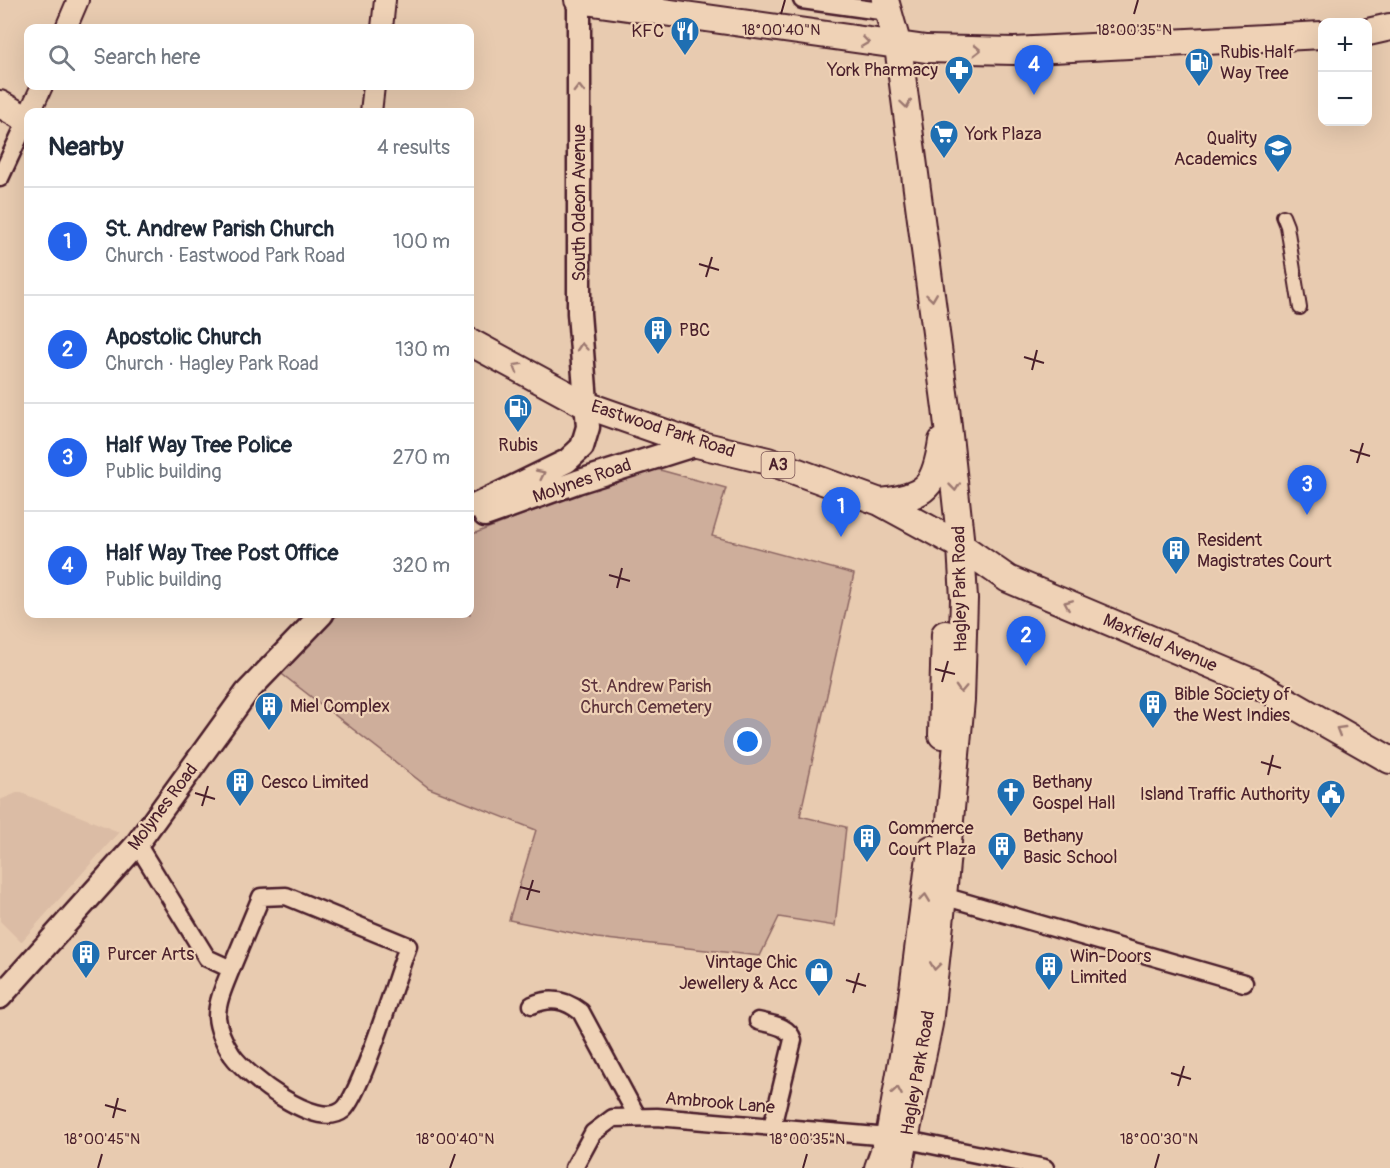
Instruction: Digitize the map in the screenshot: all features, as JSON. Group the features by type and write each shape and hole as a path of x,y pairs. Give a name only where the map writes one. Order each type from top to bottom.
{"main road":[{"path":"579,0 898,46 1014,51 1318,35"},
{"name":"South Odeon Avenue","path":"474,506 575,455 586,438 586,405 579,313 579,0"},
{"name":"Hagley Park Road","path":"878,1168 898,1139 929,1024 944,896 961,700 964,599 953,542 946,408 898,46 886,6"},
{"path":"1372,31 1390,27"},
{"path":"0,104 24,115"},
{"name":"Eastwood Park Road","path":"474,344 586,405 697,444 768,461 880,502 953,542"},
{"path":"880,502 907,499 919,494 929,485 939,460 946,408"},
{"name":"Molynes Road","path":"474,521 577,482 697,444"},
{"name":"Hagley Park Road","path":"899,1168 898,1139 909,1021 942,739 946,596 953,542"},
{"name":"Maxfield Avenue","path":"953,542 1008,579 1257,684 1390,760"},
{"name":"Molynes Road","path":"0,997 137,844 247,692 318,618"}],"street":[{"path":"68,24 78,0"},
{"path":"382,24 385,0"},
{"path":"802,0 886,6"},
{"path":"33,108 40,90"},
{"path":"371,108 374,90"},
{"path":"0,178 24,128"},
{"path":"1283,216 1287,226 1300,308"},
{"path":"137,844 207,958 231,969"},
{"path":"272,895 286,896 408,946 357,1088 343,1110 334,1115 324,1115 271,1092 249,1075 232,1055 222,1038 217,1017 220,997 231,969 255,907 261,897 272,895"},
{"path":"944,896 1244,983"},
{"path":"532,1005 557,1000 567,1002 581,1012 637,1116"},
{"path":"758,1021 784,1028 790,1032 793,1040 772,1127"},
{"name":"Ambrook Lane","path":"574,1168 593,1133 604,1123 614,1118 637,1116 898,1139 1045,1168"}],"shaded area":[{"path":"19,792 119,832 21,942 0,921 0,800"}],"green space":[{"name":"St. Andrew Parish Church Cemetery","path":"649,467 726,488 712,536 854,574 800,816 846,827 835,926 779,917 760,956 597,938 509,920 536,830 429,788 274,668 334,618 474,618 474,533"}],"place":[{"name":"KFC","path":"685,56"},
{"name":"Rubis Half Way Tree","path":"1199,88"},
{"name":"Half Way Tree Post Office","path":"1034,95"},
{"name":"York Pharmacy","path":"959,96"},
{"name":"York Plaza","path":"944,160"},
{"name":"Quality Academics","path":"1278,174"},
{"name":"PBC","path":"658,356"},
{"name":"Rubis","path":"518,434"},
{"name":"Half Way Tree Police","path":"1307,515"},
{"name":"St. Andrew Parish Church","path":"841,537"},
{"name":"Resident Magistrates Court","path":"1176,576"},
{"name":"Apostolic Church","path":"1026,666"},
{"name":"Bible Society of the West Indies","path":"1153,730"},
{"name":"Miel Complex","path":"269,732"},
{"name":"Cesco Limited","path":"240,808"},
{"name":"Bethany Gospel Hall","path":"1011,818"},
{"name":"Island Traffic Authority","path":"1331,820"},
{"name":"Commerce Court Plaza","path":"867,864"},
{"name":"Bethany Basic School","path":"1002,872"},
{"name":"Purcer Arts","path":"86,980"},
{"name":"Win-Doors Limited","path":"1049,992"},
{"name":"Vintage Chic Jewellery & Acc","path":"819,998"}]}
